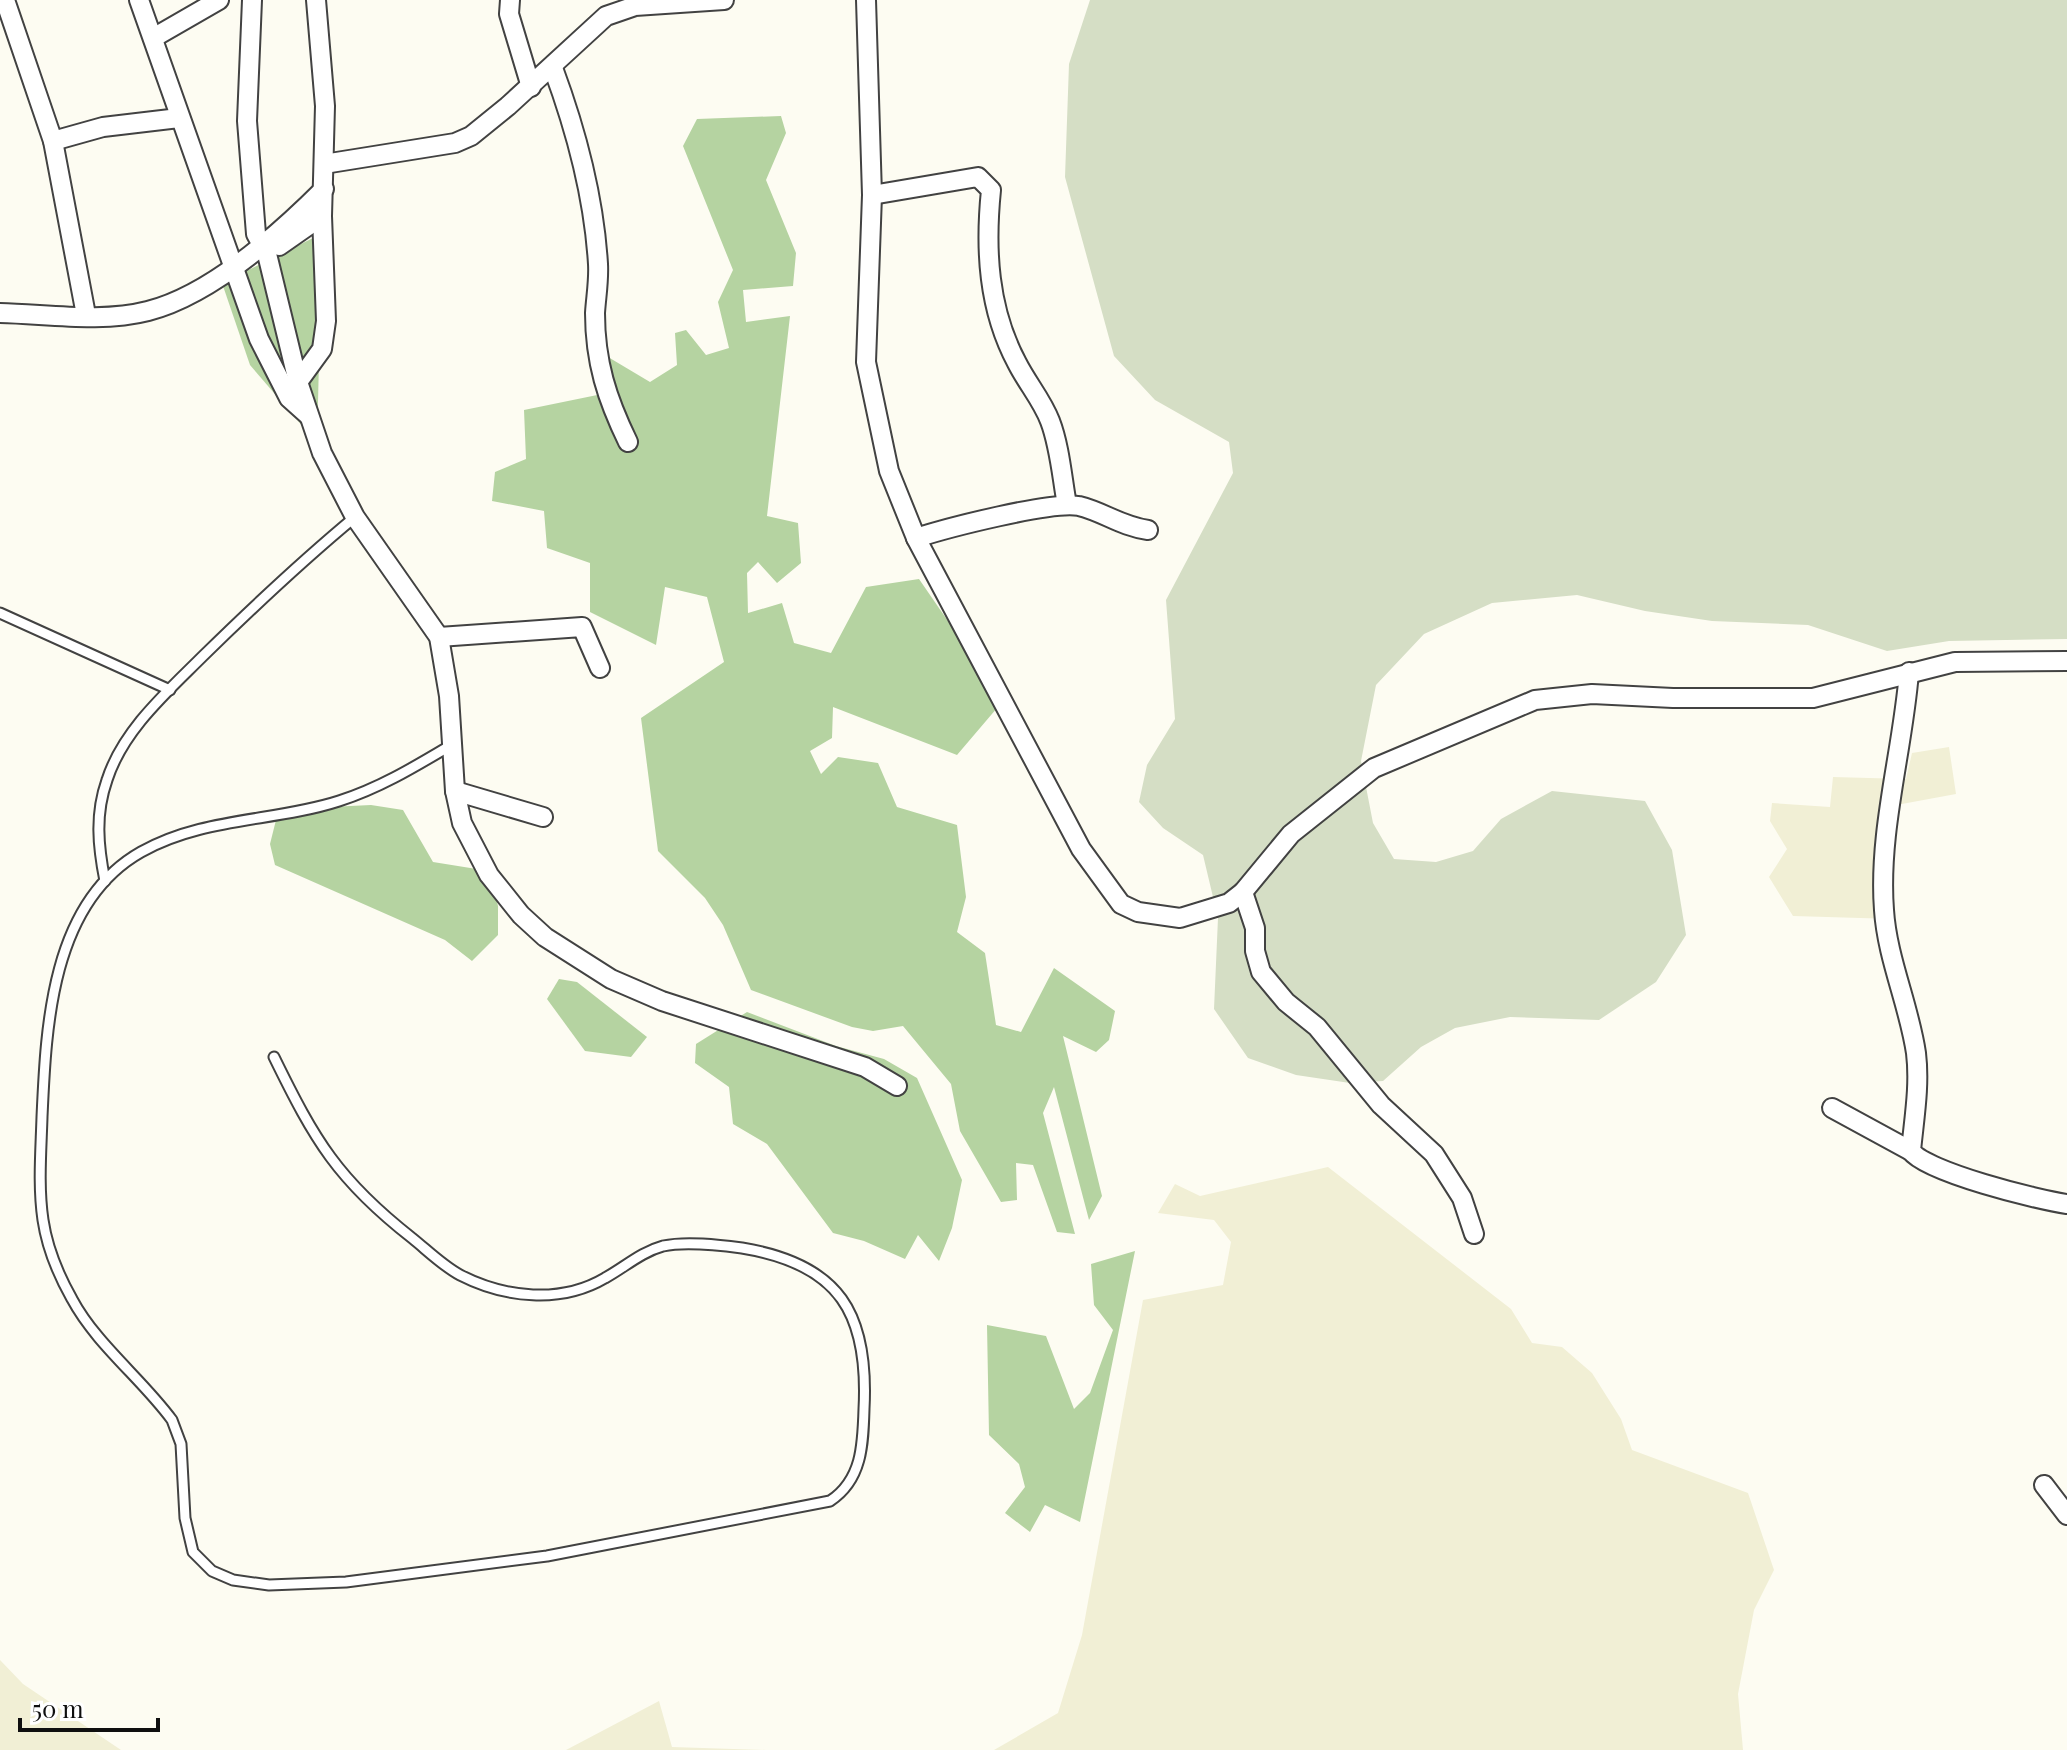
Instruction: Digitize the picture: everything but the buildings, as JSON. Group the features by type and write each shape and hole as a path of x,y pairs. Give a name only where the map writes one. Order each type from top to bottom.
{"street":[{"path":"5,0 53,141 86,315"},
{"path":"139,0 179,118 275,373 289,398 310,417"},
{"path":"153,38 219,0"},
{"path":"252,0 248,61 250,184 254,221 265,251 298,382 331,473 355,517 439,637 453,744 455,791 462,823 489,875 521,915 580,962 662,1001 865,1067 897,1086"},
{"path":"298,382 317,357 325,337 322,216 325,106 316,0"},
{"path":"510,0 509,14 531,87"},
{"path":"324,164 455,143 471,136 531,87 606,16 635,6 724,0"},
{"path":"866,0 872,195 865,341 868,386 897,497 1081,849 1121,904 1138,912 1180,918 1206,913 1243,892 1291,834 1374,768 1535,700 1592,694 1673,698 1813,698 1955,662 2067,661"},
{"path":"553,68 572,125 589,206 598,265 597,357 601,380 628,442"},
{"path":"53,141 103,127 179,118"},
{"path":"872,195 978,177 987,181 991,190 988,264 999,317 1016,362 1045,406 1052,426 1067,505"},
{"path":"265,251 324,189"},
{"path":"0,313 86,315 148,311 175,301 322,216"},
{"path":"916,538 947,528 1067,505 1099,513 1127,527 1148,530"},
{"path":"439,637 582,627 600,668"},
{"path":"1909,672 1888,816 1883,908 1916,1054 1918,1084 1911,1151"},
{"path":"455,791 543,817"},
{"path":"1243,892 1255,928 1255,951 1261,972 1286,1002 1317,1027 1381,1105 1434,1154 1462,1198 1474,1234"},
{"path":"1832,1108 1931,1165 2005,1190 2067,1204"},
{"path":"2044,1485 2067,1515"}],"lane":[{"path":"105,881 96,837 106,781 117,755 170,690 299,564 355,517"},
{"path":"0,613 170,690"},
{"path":"274,1057 318,1143 344,1177 373,1207 460,1275 507,1291 546,1297 582,1290 633,1258 665,1246 732,1247 782,1255 810,1269 835,1291 858,1327 866,1368 863,1435 857,1472 847,1490 830,1501 547,1556 346,1582 269,1585 233,1580 212,1571 193,1552 185,1518 181,1444 172,1420 72,1301 53,1257 43,1221 40,1169 43,1090 53,990 81,914 105,881 140,852 194,829 338,802 388,783 453,744"}],"shaded area":[{"path":"1949,747 1956,794 1891,806 1894,919 1793,916 1769,877 1787,849 1770,821 1772,803 1830,807 1833,777 1906,779 1912,753"},
{"path":"1328,1167 1511,1309 1532,1343 1562,1347 1592,1373 1621,1419 1632,1450 1748,1493 1774,1570 1754,1610 1738,1694 1743,1750 994,1750 1058,1713 1082,1635 1143,1300 1223,1285 1231,1242 1214,1220 1158,1213 1175,1184 1200,1196"},
{"path":"0,1660 23,1684 121,1750 0,1750"},
{"path":"659,1701 672,1747 766,1750 566,1750"}],"green space":[{"path":"1090,0 2067,0 2067,639 1949,641 1887,651 1808,625 1712,621 1645,611 1577,595 1492,603 1424,634 1376,685 1361,761 1373,823 1394,859 1436,862 1473,851 1501,819 1552,791 1645,801 1672,850 1686,935 1656,982 1599,1020 1510,1017 1455,1028 1421,1047 1383,1081 1350,1083 1296,1075 1248,1058 1214,1009 1218,918 1203,855 1163,828 1139,802 1147,765 1175,719 1166,600 1233,473 1229,442 1155,400 1114,356 1065,177 1069,64"},
{"path":"781,116 786,133 766,180 796,253 793,286 743,290 746,322 790,316 767,516 798,523 801,563 777,583 758,562 747,573 748,613 782,603 794,643 831,653 866,587 919,579 1003,701 957,755 833,707 832,738 810,751 821,774 838,757 878,763 897,807 957,825 966,897 957,932 985,953 996,1025 1021,1032 1054,968 1115,1011 1109,1040 1096,1052 1063,1036 1102,1196 1089,1220 1054,1087 1043,1113 1075,1234 1057,1232 1033,1165 1016,1163 1017,1200 1001,1202 960,1131 951,1084 903,1026 873,1031 852,1027 751,990 723,925 705,898 658,851 641,718 724,662 707,597 665,587 656,645 590,612 590,563 547,548 544,511 492,501 495,472 526,459 524,410 607,393 603,354 650,382 677,365 675,333 686,330 706,355 729,348 718,302 733,270 683,146 697,119"},
{"path":"322,238 317,443 250,365 222,283 311,239"},
{"path":"371,805 403,810 433,862 489,871 498,906 498,935 472,961 445,940 275,865 270,844 276,820 309,808"},
{"path":"559,979 577,982 647,1037 631,1057 585,1051 547,999"},
{"path":"747,1012 836,1046 884,1059 917,1078 962,1180 952,1228 939,1261 918,1235 905,1259 864,1241 833,1233 767,1144 733,1124 729,1087 695,1063 696,1044"},
{"path":"1135,1251 1080,1522 1045,1505 1030,1532 1005,1513 1025,1487 1019,1464 989,1435 987,1325 1046,1336 1074,1409 1090,1393 1113,1330 1094,1305 1091,1264"}]}
